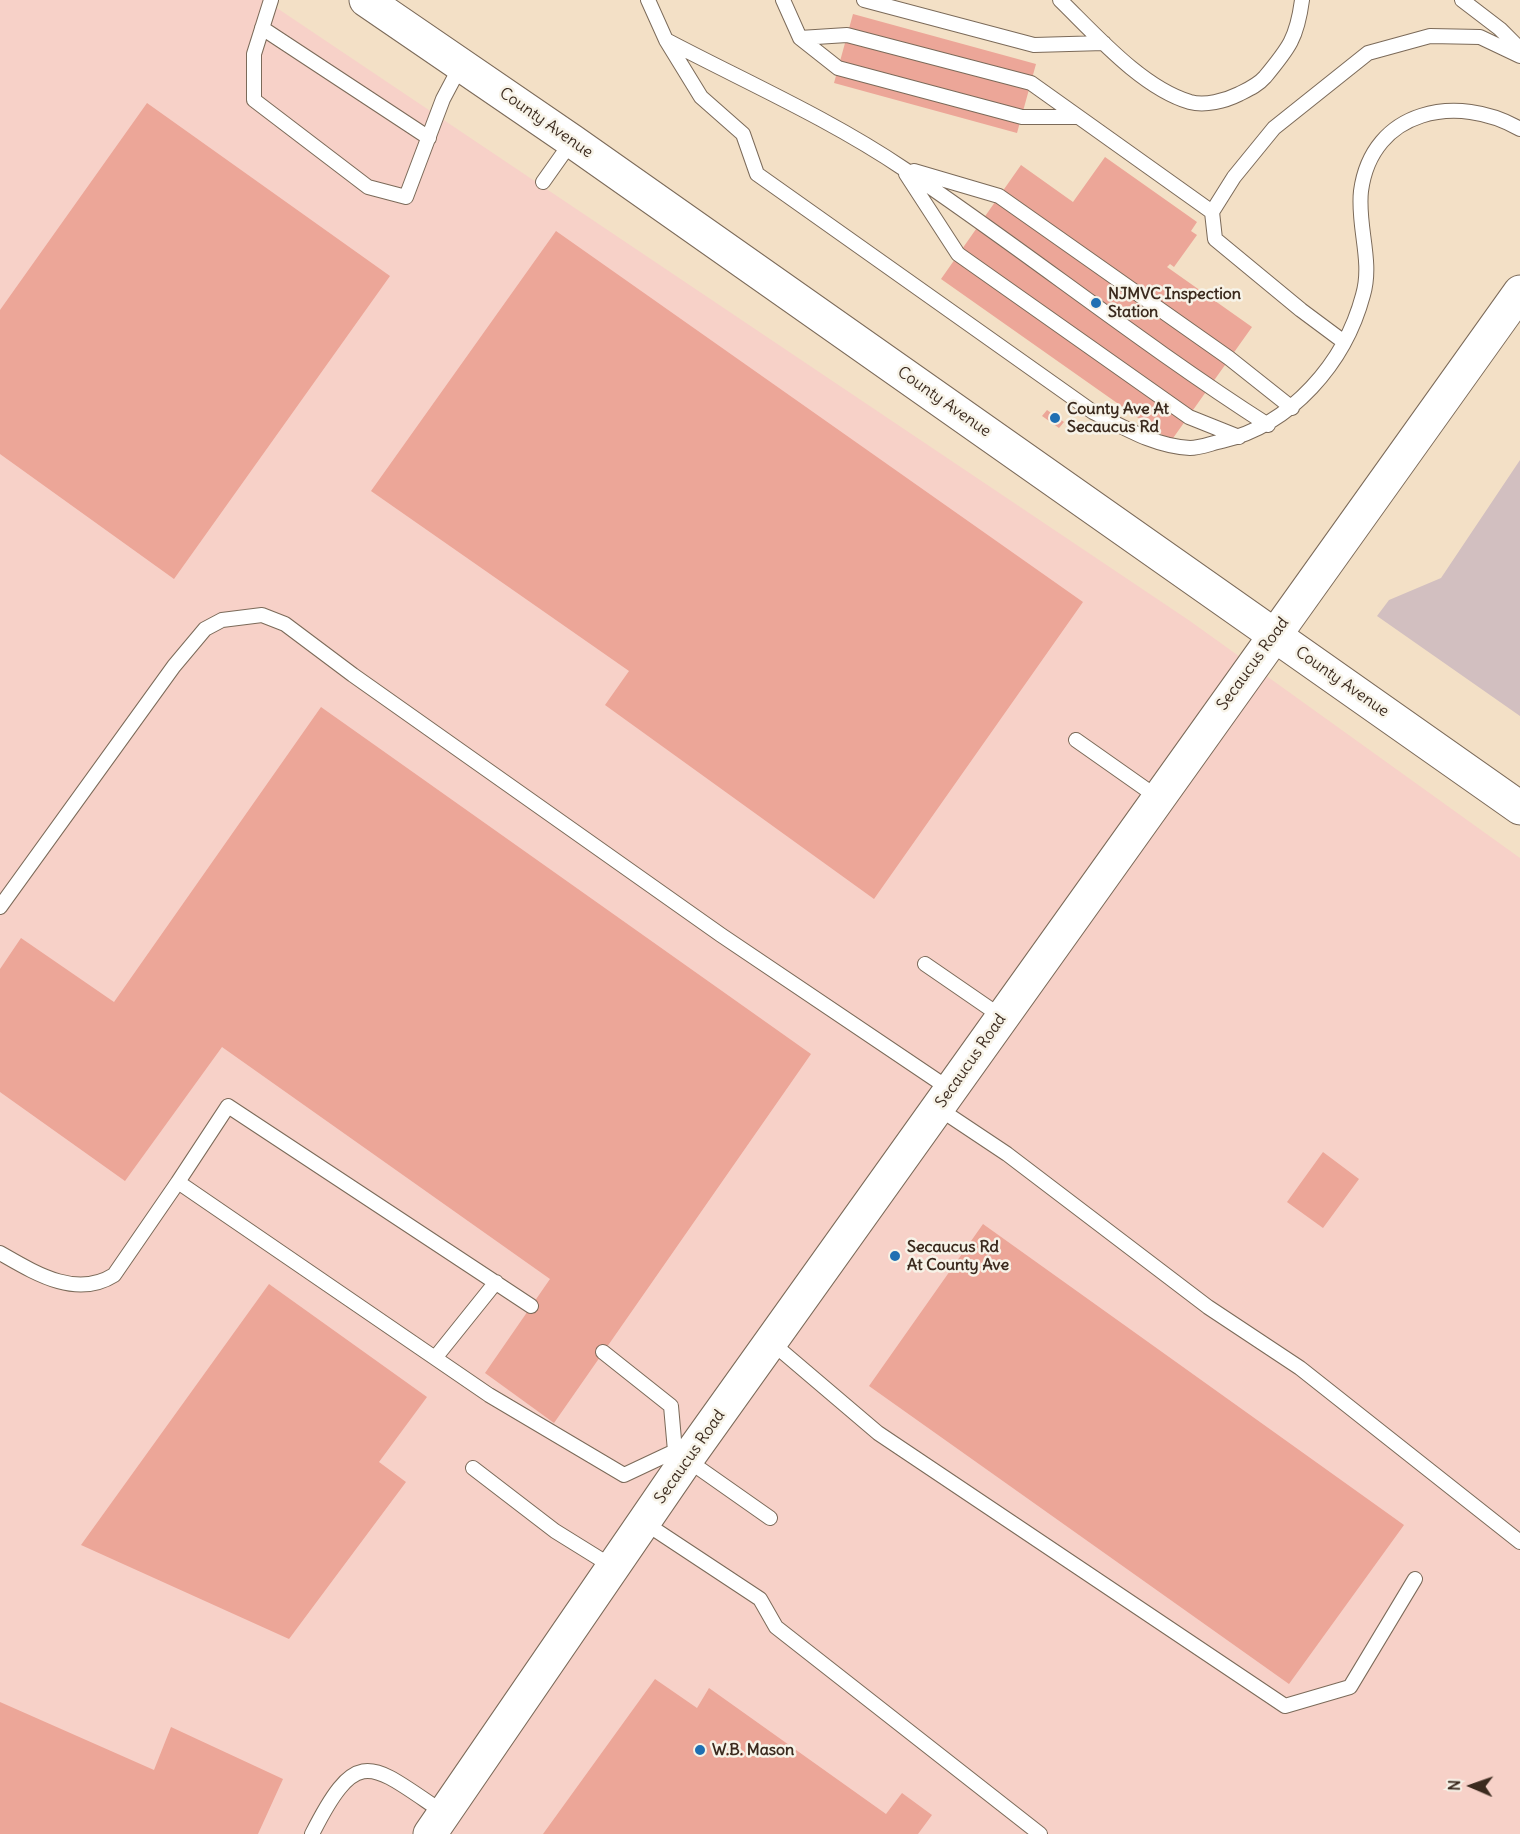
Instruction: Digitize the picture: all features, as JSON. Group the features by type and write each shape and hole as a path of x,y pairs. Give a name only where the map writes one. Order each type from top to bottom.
{"main road":[{"name":"County Avenue","path":"366,0 572,141 1520,808"},
{"name":"Secaucus Road","path":"437,1824 645,1523 681,1455 771,1342 1157,797 1520,292"}],"lane":[{"path":"271,0 254,54 254,100 368,187 406,197 443,99 461,65"},
{"path":"648,0 666,40 701,97 742,134 757,174 1093,412 1152,442 1192,448 1239,437 1268,425 1292,408 1321,377 1344,342 1364,292 1366,266 1360,209 1361,189 1371,160 1388,136 1402,124 1422,114 1446,109 1467,110 1490,115 1520,129"},
{"path":"783,0 800,38 838,68 1022,117 1076,117"},
{"path":"864,0 1034,45 1104,43"},
{"path":"1060,0 1104,43 1160,89 1191,103 1224,102 1258,84 1289,48 1299,22 1302,0"},
{"path":"1462,0 1500,29 1520,49"},
{"path":"262,28 429,138"},
{"path":"800,38 847,35 1030,83 1212,212"},
{"path":"1344,342 1301,310 1215,239 1212,212 1234,177 1274,128 1368,53 1430,36 1480,37 1520,56"},
{"path":"666,40 823,122 902,168 1209,387 1268,425"},
{"path":"543,182 572,141"},
{"path":"902,168 999,196 1229,358 1292,408"},
{"path":"902,168 958,254 1189,417 1239,437"},
{"path":"0,907 174,666 205,629 222,620 262,615 285,624 352,675 711,928 944,1099 1007,1154 1208,1308 1300,1368 1520,1542"},
{"path":"1076,740 1157,797"},
{"path":"925,964 1002,1017"},
{"path":"0,1253 58,1282 99,1284 114,1275 228,1106 531,1306"},
{"path":"178,1182 489,1395 624,1475 681,1455"},
{"path":"435,1358 496,1282"},
{"path":"771,1342 878,1433 1285,1706 1350,1687 1415,1579"},
{"path":"603,1353 670,1406 681,1455 770,1518"},
{"path":"473,1468 555,1531 615,1568"},
{"path":"645,1523 760,1599 776,1627 1040,1834"},
{"path":"312,1834 338,1789 351,1775 369,1770 385,1774 437,1824"}],"shaded area":[{"path":"0,0 265,0 1190,621 1520,858 1520,1834 0,1834"},
{"path":"1520,460 1520,716 1377,616 1389,600 1441,578"}],"building":[{"path":"853,14 1036,64 1017,133 834,83"},
{"path":"147,103 390,276 174,579 0,454 0,310"},
{"name":"NJMVC Inspection Station","path":"1105,157 1197,222 1191,231 1197,235 1174,267 1170,264 1167,267 1252,327 1171,441 941,279 1021,165 1073,202"},
{"path":"556,231 1083,602 874,899 605,705 629,671 371,491"},
{"path":"1047,410 1064,422 1059,428 1042,416"},
{"path":"321,707 811,1054 554,1423 485,1373 550,1279 222,1047 125,1181 0,1092 0,969 21,938 114,1002"},
{"path":"1323,1152 1359,1179 1323,1228 1287,1202"},
{"path":"983,1224 1404,1525 1289,1684 869,1386"},
{"path":"269,1284 427,1397 379,1462 406,1482 289,1639 81,1545"},
{"name":"W.B. Mason","path":"655,1679 697,1708 709,1688 886,1814 902,1793 932,1815 918,1834 543,1834"},
{"path":"0,1702 154,1770 171,1727 283,1779 258,1834 0,1834"}],"place":[{"name":"NJMVC Inspection Station","path":"1096,303"},
{"name":"County Ave At Secaucus Rd","path":"1055,418"},
{"name":"Secaucus Rd At County Ave","path":"895,1256"},
{"name":"W.B. Mason","path":"700,1750"}]}
